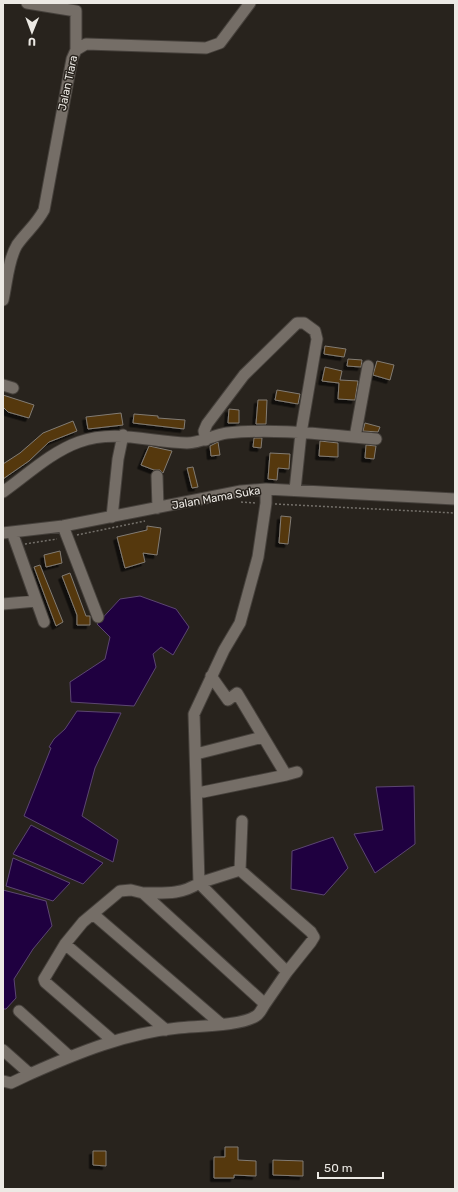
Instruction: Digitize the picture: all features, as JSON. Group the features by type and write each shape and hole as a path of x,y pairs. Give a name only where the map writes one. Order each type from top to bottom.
{"street":[{"path":"27,3 76,7 76,50"},
{"name":"Jalan Tiara","path":"3,300 6,265 17,245 38,223 44,210 72,59 76,50 86,44 206,48 220,43 250,3"},
{"path":"206,440 204,431 206,424 244,375 297,323 301,322 315,331 317,339 301,433 295,490"},
{"path":"355,437 368,366"},
{"path":"3,492 52,456 78,442 99,436 123,435 185,443 198,442 227,433 301,433 376,439"},
{"path":"112,517 118,459 123,435"},
{"path":"157,476 158,508"},
{"path":"266,489 266,503 258,557 240,623 211,676 196,709 193,726 198,883 287,972"},
{"name":"Jalan Mama Suka","path":"8,533 63,526 241,491 266,489 455,499"},
{"path":"63,526 98,617"},
{"path":"8,533 16,545 44,622"},
{"path":"3,604 36,601"},
{"path":"211,676 228,700 237,693 286,775"},
{"path":"200,753 263,737"},
{"path":"204,792 297,772"},
{"path":"240,870 242,821"},
{"path":"113,1041 45,982 45,975 65,944 83,922 120,891 131,890 144,893 177,893 189,890 198,883 240,870"},
{"path":"3,1081 6,1083 11,1083 68,1056 113,1041 166,1030 248,1020 257,1016 287,972 314,937 311,932 240,870"},
{"path":"144,893 265,1004"},
{"path":"93,914 221,1024"},
{"path":"65,944 166,1030"},
{"path":"19,1011 68,1056"},
{"path":"3,1050 30,1074"}],"path":[{"path":"238,502 455,513"},
{"path":"16,545 67,537 149,520"}],"shaded area":[{"path":"140,596 176,609 189,627 173,655 161,647 153,654 156,667 134,706 71,702 70,682 105,659 110,637 97,624 120,599"},
{"path":"77,711 121,713 95,768 82,816 118,840 113,862 24,816 51,748 49,747 54,739 65,729"},
{"path":"414,786 415,844 375,873 354,834 383,830 376,787"},
{"path":"31,825 103,863 83,884 13,854"},
{"path":"333,837 348,868 324,895 291,889 292,851"},
{"path":"13,858 70,883 53,901 6,886"},
{"path":"3,890 46,901 52,926 33,949 14,979 16,998 6,1009 3,1009"}],"building":[{"path":"325,346 346,349 344,357 324,354"},
{"path":"348,359 362,360 361,367 347,366"},
{"path":"377,361 394,365 390,380 373,375"},
{"path":"325,367 342,371 340,380 358,381 355,400 338,399 339,383 322,381"},
{"path":"277,390 300,394 298,404 275,400"},
{"path":"3,395 34,405 29,418 8,412 3,407"},
{"path":"258,400 267,400 266,424 256,424"},
{"path":"229,409 239,410 239,423 228,423"},
{"path":"121,413 123,425 88,429 86,417"},
{"path":"134,414 185,420 184,429 133,423"},
{"path":"73,421 77,431 49,442 29,461 3,479 3,464 20,453 43,433"},
{"path":"365,423 380,427 378,432 363,431"},
{"path":"254,438 262,438 261,448 253,447"},
{"path":"320,441 338,443 338,457 319,456"},
{"path":"218,442 220,455 211,456 210,446"},
{"path":"366,445 376,446 374,459 365,458"},
{"path":"149,446 172,451 163,473 160,470 154,470 141,465"},
{"path":"270,453 290,454 289,469 278,468 277,480 268,479"},
{"path":"193,467 198,487 192,488 187,468"},
{"path":"281,516 291,517 288,544 279,543"},
{"path":"147,526 161,528 157,555 143,553 145,562 125,568 117,537 147,530"},
{"path":"60,551 62,563 46,567 44,555"},
{"path":"40,565 63,622 56,626 34,567"},
{"path":"70,573 86,616 90,616 90,625 77,625 77,615 62,576"},
{"path":"225,1147 238,1147 238,1160 256,1161 256,1176 234,1175 234,1178 214,1178 214,1157 225,1157"},
{"path":"93,1151 106,1151 106,1166 93,1165"},
{"path":"273,1160 303,1161 303,1176 273,1175"}]}
